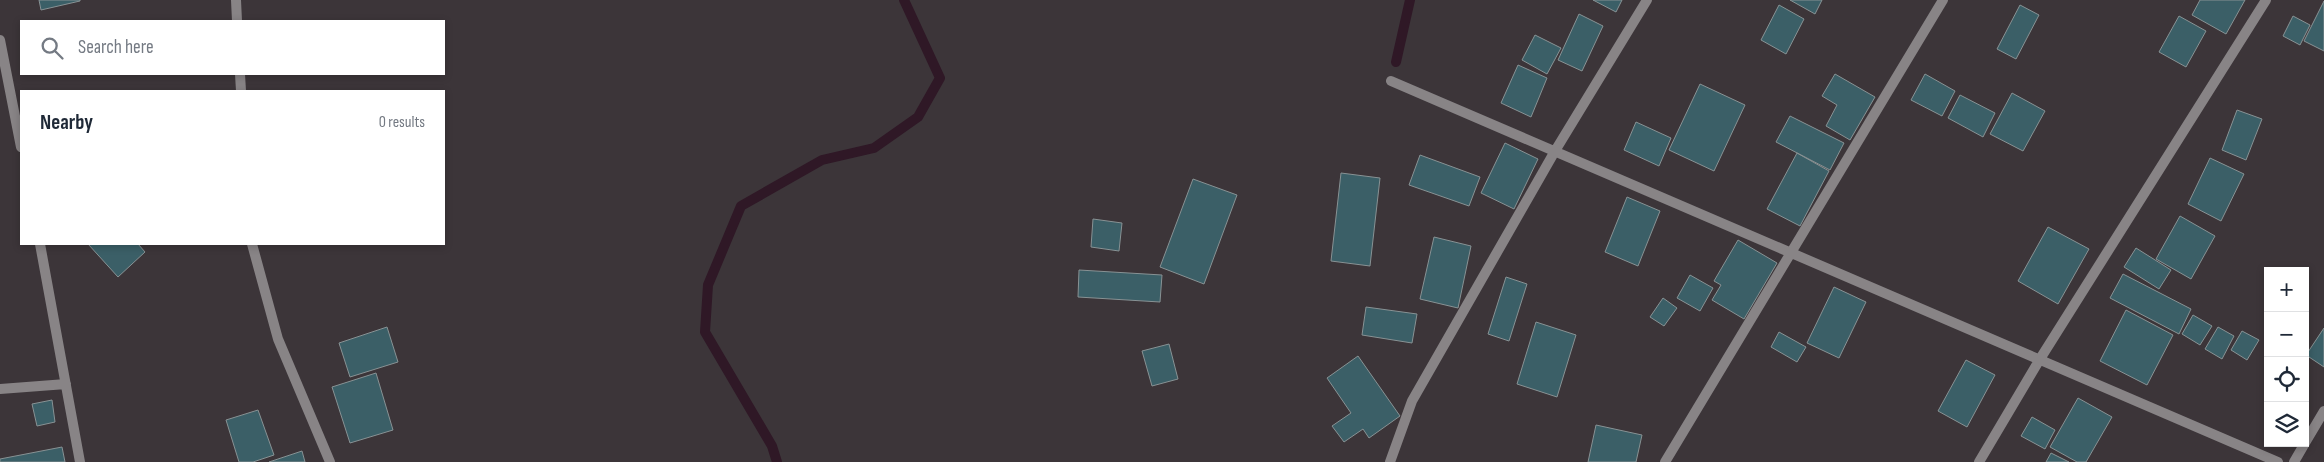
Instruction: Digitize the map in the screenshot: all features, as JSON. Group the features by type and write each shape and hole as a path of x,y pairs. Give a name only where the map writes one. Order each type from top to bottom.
{"street":[{"path":"236,0 237,20"},
{"path":"1390,462 1412,401 1556,152 1647,0"},
{"path":"1665,462 1943,0"},
{"path":"1979,462 2040,359 2266,0"},
{"path":"0,40 20,142"},
{"path":"240,75 241,90"},
{"path":"1392,81 2278,462"},
{"path":"40,245 80,462"},
{"path":"252,245 278,339 330,462"},
{"path":"0,389 66,384"},
{"path":"2309,436 2324,411"},
{"path":"2294,462 2303,447"}],"building":[{"path":"39,0 80,0 80,1 41,10"},
{"path":"1593,0 1622,0 1616,12"},
{"path":"1790,0 1822,0 1815,14"},
{"path":"2200,0 2245,0 2226,34 2192,15"},
{"path":"2324,1 2324,51 2304,41"},
{"path":"1779,5 1804,19 1786,54 1761,40"},
{"path":"2020,5 2039,15 2016,59 1997,49"},
{"path":"1579,14 1603,26 1582,71 1558,60"},
{"path":"2179,16 2206,31 2186,67 2159,52"},
{"path":"2293,16 2310,25 2300,45 2283,36"},
{"path":"1535,35 1561,48 1547,74 1522,60"},
{"path":"1518,65 1547,78 1531,117 1501,103"},
{"path":"1835,74 1875,97 1850,140 1826,126 1837,105 1822,96"},
{"path":"1925,74 1955,91 1942,116 1911,100"},
{"path":"1700,84 1745,105 1714,171 1669,150"},
{"path":"2012,93 2045,111 2023,151 1990,134"},
{"path":"1960,95 1995,113 1983,137 1948,118"},
{"path":"2237,110 2262,119 2246,160 2222,150"},
{"path":"1790,116 1844,143 1830,170 1776,142"},
{"path":"1636,122 1671,138 1659,166 1624,150"},
{"path":"1505,143 1538,159 1514,209 1481,193"},
{"path":"1797,153 1829,171 1800,226 1767,209"},
{"path":"1420,155 1480,177 1469,206 1409,185"},
{"path":"2210,158 2244,174 2221,221 2188,204"},
{"path":"1341,173 1380,178 1370,266 1331,261"},
{"path":"1193,179 1237,195 1204,284 1160,267"},
{"path":"1627,197 1660,211 1638,266 1605,252"},
{"path":"2180,216 2215,236 2191,279 2156,259"},
{"path":"1093,219 1122,223 1119,251 1091,247"},
{"path":"2048,227 2089,249 2058,304 2018,281"},
{"path":"1434,237 1471,246 1458,308 1420,299"},
{"path":"1738,240 1777,263 1744,319 1712,300 1721,285 1714,281"},
{"path":"89,245 139,245 145,252 118,277"},
{"path":"2136,248 2171,270 2159,289 2124,267"},
{"path":"1079,270 1162,275 1160,302 1078,297"},
{"path":"2123,274 2191,309 2179,334 2110,298"},
{"path":"1690,275 1713,288 1700,311 1677,298"},
{"path":"1506,277 1527,284 1509,341 1488,334"},
{"path":"1834,287 1866,302 1839,358 1807,343"},
{"path":"1663,298 1677,308 1664,326 1650,317"},
{"path":"1366,307 1417,314 1412,343 1362,335"},
{"path":"2126,310 2173,335 2147,385 2100,361"},
{"path":"2193,315 2212,326 2200,345 2182,334"},
{"path":"1536,322 1576,335 1557,397 1517,384"},
{"path":"387,327 398,362 350,377 339,343"},
{"path":"2218,327 2234,336 2222,359 2205,349"},
{"path":"2324,328 2324,367 2309,357 2309,350"},
{"path":"2242,331 2259,340 2247,360 2231,350"},
{"path":"1779,332 1806,347 1797,362 1771,347"},
{"path":"1169,344 1178,379 1152,386 1142,351"},
{"path":"1358,356 1400,416 1369,438 1363,429 1344,442 1332,426 1351,413 1327,378"},
{"path":"1966,360 1995,375 1967,427 1938,411"},
{"path":"376,373 393,430 350,443 332,387"},
{"path":"2078,398 2112,417 2086,462 2077,462 2050,447"},
{"path":"52,400 55,422 37,426 32,404"},
{"path":"258,410 274,455 253,462 239,462 226,420"},
{"path":"2032,417 2055,430 2045,449 2021,436"},
{"path":"1596,425 1642,435 1636,462 1588,462"},
{"path":"62,447 65,462 0,462 0,459"},
{"path":"302,451 305,462 269,462"},
{"path":"2051,453 2069,462 2046,462"}],"waterway":[{"path":"777,462 772,446 705,332 708,285 741,206 822,160 874,148 918,117 940,78 904,0"},
{"path":"1396,62 1410,0"}]}
